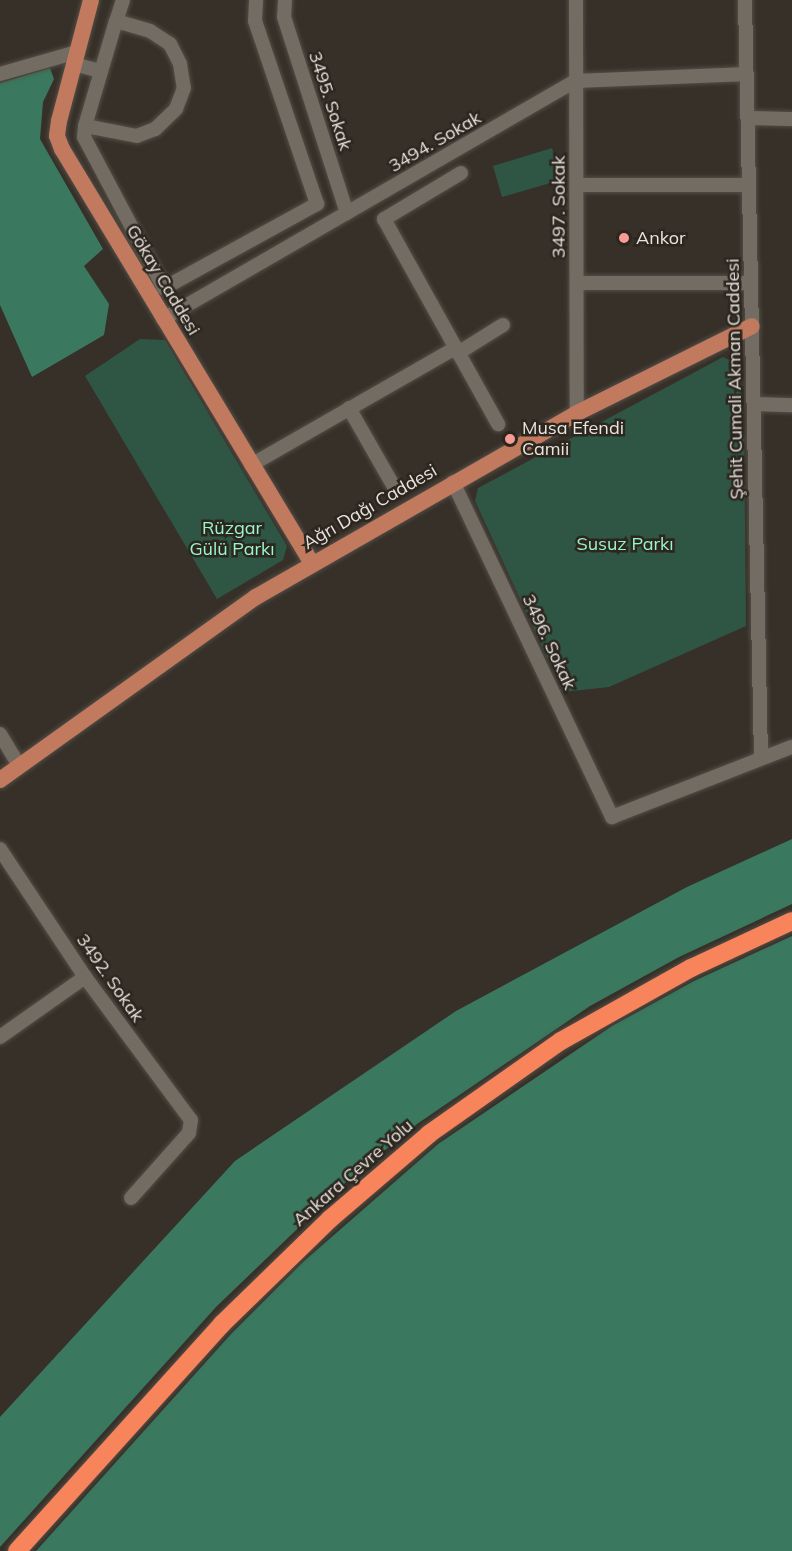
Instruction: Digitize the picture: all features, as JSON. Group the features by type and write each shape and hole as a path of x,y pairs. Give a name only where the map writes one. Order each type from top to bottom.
{"highway":[{"name":"Ankara Çevre Yolu","path":"17,1551 222,1324 330,1218 429,1134 570,1036 692,968 792,921"}],"main road":[{"name":"Gökay Caddesi","path":"91,0 57,136 163,319 312,563"},
{"name":"Ağrı Dağı Caddesi","path":"0,780 256,597 312,563 577,413 752,326"}],"street":[{"path":"123,0 100,71 84,137 164,288 317,204 255,21 256,0"},
{"name":"3495. Sokak","path":"285,0 284,17 347,213"},
{"name":"3497. Sokak","path":"576,0 577,413"},
{"name":"Şehit Cumali Akman Caddesi","path":"745,0 761,756"},
{"path":"85,126 137,136 155,129 176,108 184,88 180,64 170,44 150,31 116,21"},
{"path":"0,74 76,58 100,71"},
{"name":"3494. Sokak","path":"163,319 576,81 747,74"},
{"path":"748,118 792,119"},
{"path":"461,173 384,219 498,424"},
{"path":"577,185 749,185"},
{"path":"577,283 751,283"},
{"path":"251,465 349,408 503,325"},
{"path":"754,404 792,405"},
{"path":"349,408 393,485"},
{"name":"3496. Sokak","path":"453,482 612,817 761,756"},
{"path":"0,734 19,766"},
{"path":"761,756 792,747"},
{"name":"3492. Sokak","path":"0,849 85,977 193,1125 131,1198"},
{"path":"0,1037 85,977"}],"green space":[{"path":"50,68 54,79 43,102 40,139 103,249 84,266 109,304 104,335 32,377 0,305 0,83"},
{"path":"552,148 561,180 502,197 493,166"},
{"name":"Rüzgar Gülü Parkı","path":"140,339 165,340 287,546 283,560 217,599 85,376"},
{"name":"Susuz Parkı","path":"723,357 739,365 744,420 746,626 609,687 563,692 475,501 478,488"},
{"path":"792,839 792,904 679,957 590,1006 417,1124 346,1182 216,1307 0,1547 0,1417 235,1161 456,1011 687,887"},
{"path":"792,936 792,1551 36,1551 231,1334 303,1262 438,1144 612,1026 694,981"}],"place":[{"name":"Ankor","path":"624,238"},
{"name":"Musa Efendi Camii","path":"510,439"}]}
